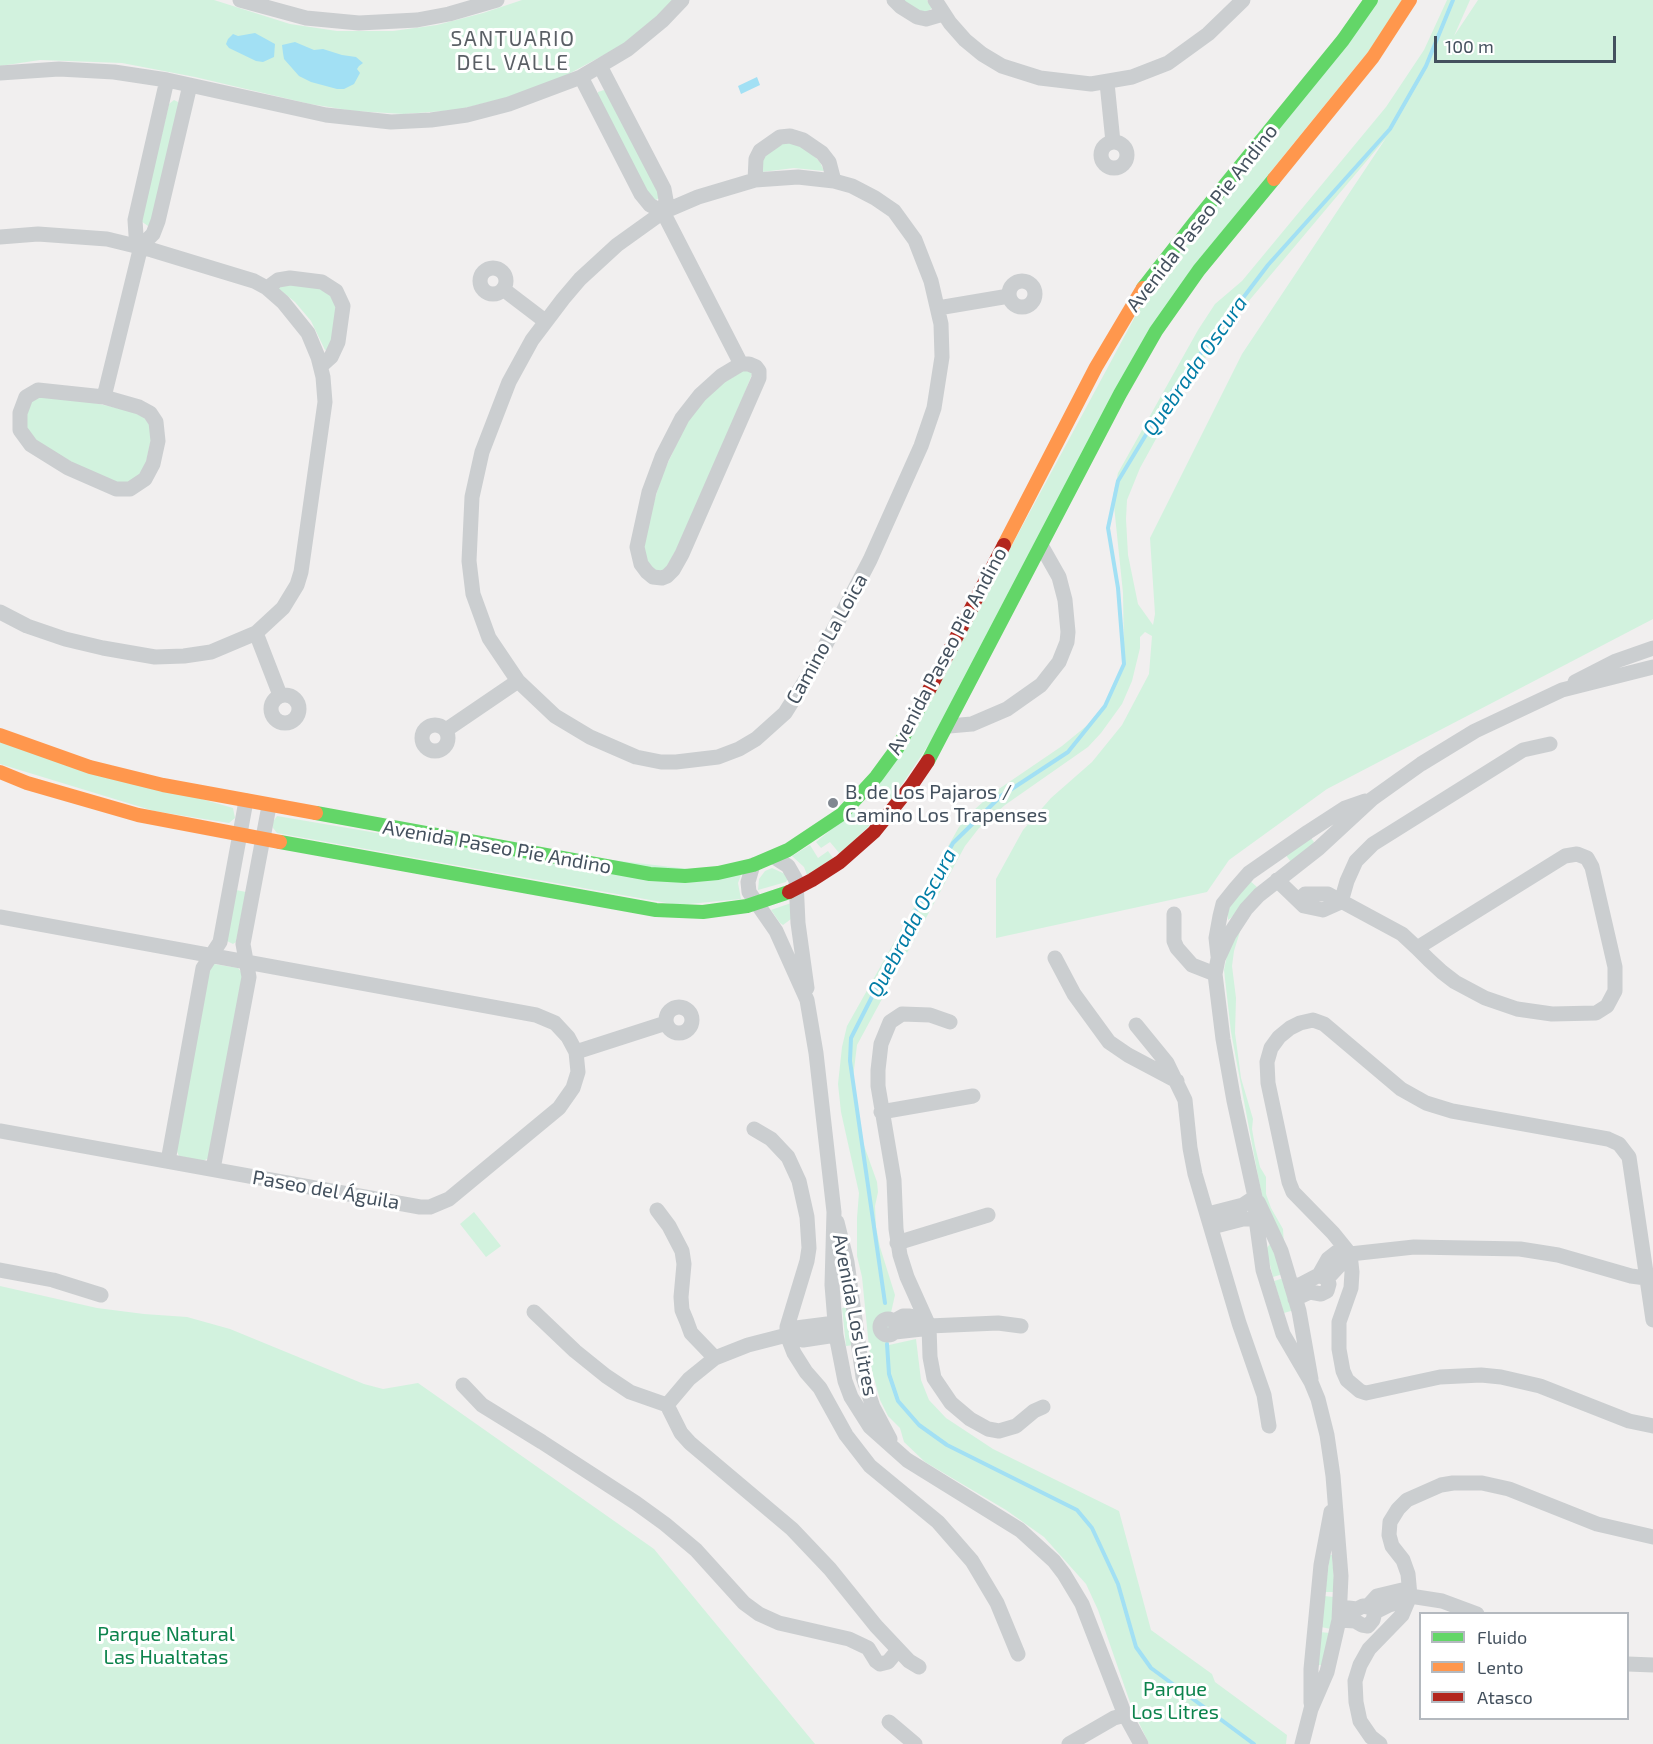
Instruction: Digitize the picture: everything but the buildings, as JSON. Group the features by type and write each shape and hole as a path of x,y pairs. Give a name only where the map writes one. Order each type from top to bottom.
{"main road":[{"name":"Avenida Paseo Pie Andino","path":"0,735 45,753 122,776 269,806 650,874 700,875 727,872 774,857 868,801 887,762 912,724 1096,367 1136,298 1343,40 1371,0"},
{"name":"Avenida Paseo Pie Andino","path":"0,772 27,783 92,803 138,814 656,910 703,912 757,903 798,888 840,862 863,842 884,820 922,771 949,726 1120,394 1156,331 1199,270 1373,57 1410,0"},
{"path":"868,801 884,820"}],"street":[{"path":"240,0 306,18 359,23 417,20 497,0"},
{"path":"0,73 59,69 140,75 326,115 369,120 411,121 449,118 486,111 581,77 646,35 682,0"},
{"path":"894,0 917,17 926,18 943,14"},
{"path":"935,0 943,14 965,40 1002,66 1027,75 1091,84 1144,73 1174,59 1208,34 1243,0"},
{"path":"600,66 664,189 666,200 663,212"},
{"path":"581,77 641,195 650,205 663,212 741,364"},
{"path":"141,246 136,235 135,219 167,80"},
{"path":"1107,82 1113,142"},
{"path":"104,398 141,246 153,234 158,221 190,85"},
{"path":"755,180 756,159 760,150 776,140 790,136 803,140 822,153 829,162 834,181"},
{"name":"Camino La Loica","path":"798,177 834,181 852,186 876,198 901,219 921,254 938,308 942,341 940,375 934,408 921,446 890,519 845,611 798,695 778,722 747,744 718,757 692,762 661,762 625,753 578,731 542,705 518,681 493,644 477,610 470,578 470,520 476,475 492,422 512,375 545,321 580,279 635,231 663,212 698,197 755,180 798,177"},
{"path":"0,237 61,235 106,239 141,246 240,275 267,288 299,319 312,341 321,366 325,389 325,416 303,566 297,585 287,602 275,618 256,633 211,652 155,657 65,639 27,626 0,612"},
{"path":"267,288 278,280 290,278 322,282 336,291 343,306 338,342 331,357 321,366"},
{"path":"503,289 545,321"},
{"path":"938,308 1009,296"},
{"path":"741,364 756,367 759,371 759,378 682,554 667,576 653,577 643,569 637,547 644,512 659,465 675,430 690,408 712,383 741,364"},
{"path":"52,391 104,398 143,408 156,422 158,441 151,469 141,483 130,489 111,488 68,468 36,450 26,441 20,430 21,406 33,392 52,391"},
{"name":"Avenida Paseo Pie Andino","path":"949,726 972,724 1007,709 1041,685 1059,662 1064,652 1068,632 1065,600 1054,566 1042,547"},
{"path":"256,633 280,695"},
{"path":"1217,967 1229,935 1246,909 1277,880 1319,849 1372,799 1421,764 1475,731 1562,690 1578,679 1616,661 1653,648"},
{"path":"1616,661 1616,668 1621,676"},
{"path":"1562,690 1653,667"},
{"path":"446,730 518,681"},
{"path":"1341,902 1356,861 1373,843 1523,750 1550,744"},
{"path":"1302,1744 1311,1709 1327,1672 1339,1614 1340,1554 1334,1497 1327,1435 1318,1399 1311,1382 1288,1344 1277,1318 1266,1281 1259,1244 1255,1197 1233,1101 1223,1040 1216,938 1223,904 1249,873 1345,807 1372,799"},
{"path":"168,1161 203,968 220,942 246,801"},
{"path":"213,1169 249,977 243,944 269,806"},
{"path":"1308,832 1318,834 1319,849"},
{"path":"1277,880 1299,900 1305,894 1323,893 1402,934 1442,972 1470,991 1517,1009 1552,1014 1596,1013 1607,1006 1615,991 1615,967 1592,867 1587,858 1577,854 1565,856 1417,948"},
{"path":"774,857 788,866 798,888"},
{"name":"Avenida Los Litres","path":"753,865 748,887 751,897 776,931 807,1000"},
{"name":"Avenida Los Litres","path":"798,888 798,922 808,981 807,1000 816,1053 834,1212 832,1285 836,1329 845,1381 864,1419 895,1450 917,1467 1020,1530 1054,1561 1082,1604 1125,1715 1141,1744"},
{"path":"1174,914 1174,941 1177,948 1192,964 1217,967"},
{"path":"1220,916 1223,923 1237,924"},
{"path":"0,917 536,1015 546,1018 562,1030 576,1052 666,1023"},
{"path":"776,931 788,930 798,922"},
{"path":"1055,958 1074,994 1109,1042 1128,1055 1177,1081"},
{"path":"950,1022 930,1015 907,1013 890,1022 881,1044 878,1086 894,1180 897,1243 907,1277 929,1326 930,1357 934,1378 951,1403 970,1419 993,1430 1005,1431 1043,1407"},
{"path":"1653,1320 1629,1157 1619,1144 1608,1139 1452,1111 1426,1103 1401,1089 1324,1024 1312,1020 1290,1028 1279,1037 1271,1048 1268,1083 1289,1182 1293,1192 1350,1254 1351,1288 1339,1322 1339,1349 1347,1380 1366,1393 1440,1377 1481,1375 1501,1377 1540,1386 1629,1421 1653,1426"},
{"path":"1136,1025 1167,1063 1185,1100 1190,1148 1200,1191 1239,1323 1264,1395 1269,1426"},
{"name":"Paseo del Águila","path":"0,1131 420,1207 436,1206 448,1199 565,1102 576,1080 576,1052"},
{"path":"881,1112 973,1096"},
{"path":"754,1129 771,1139 788,1157 799,1181 807,1216 809,1248 807,1262 788,1319 787,1335 801,1365 820,1388 846,1435 866,1462 938,1522 972,1561 997,1603 1018,1654"},
{"path":"1210,1221 1255,1197"},
{"path":"1255,1197 1276,1240 1293,1292 1305,1337 1311,1382"},
{"path":"657,1210 669,1226 682,1251 684,1264 682,1310 691,1333 715,1358"},
{"name":"Avenida Los Litres","path":"834,1212 843,1243 851,1286 863,1377 873,1407 895,1450"},
{"path":"897,1243 988,1215"},
{"path":"1210,1221 1256,1219"},
{"path":"1259,1244 1266,1240 1276,1240"},
{"path":"1293,1292 1321,1294 1327,1291 1329,1284 1323,1277 1328,1259 1337,1252 1350,1254 1414,1247 1520,1249 1558,1255 1646,1278"},
{"path":"0,1270 53,1280 101,1295"},
{"path":"832,1285 841,1283 851,1286"},
{"path":"534,1312 575,1351 613,1381 630,1392 667,1405 681,1433 690,1443 792,1528 831,1569 854,1600 898,1650 919,1667"},
{"path":"855,1328 922,1329 929,1326 998,1323 1021,1326"},
{"path":"667,1405 689,1379 715,1358 748,1344 787,1335 803,1340 836,1329"},
{"path":"1288,1344 1300,1342 1305,1337"},
{"path":"845,1381 856,1382 863,1377"},
{"path":"463,1385 482,1405 550,1447 665,1524 696,1550 744,1603 759,1614 779,1623 849,1638 868,1648 880,1664 888,1662 898,1650"},
{"path":"1380,1744 1371,1737 1360,1721 1355,1681 1360,1665 1369,1649 1402,1615 1410,1596 1405,1567 1392,1546 1389,1535 1390,1522 1407,1500 1441,1485 1467,1482 1495,1485 1597,1524 1653,1537"},
{"path":"1311,1709 1311,1669 1323,1553 1334,1497"},
{"path":"1323,1553 1331,1551 1340,1554"},
{"path":"1339,1614 1368,1626 1373,1620 1371,1609 1401,1602 1410,1596 1442,1601 1472,1612"},
{"path":"1629,1664 1653,1665"},
{"path":"1311,1669 1319,1674 1327,1672"},
{"path":"1069,1744 1114,1718 1125,1715"},
{"name":"Avenida Los Litres","path":"1125,1715 1127,1744"},
{"path":"889,1722 915,1744"}],"green space":[{"path":"0,0 214,0 290,24 337,31 393,31 437,25 522,0 675,0 628,42 563,77 505,98 457,110 404,114 354,111 310,104 195,77 122,63 40,60 0,66"},
{"path":"900,0 927,0 932,8 925,14"},
{"path":"1378,0 1402,0 1376,42 1190,271 941,726 891,801 875,788 968,627 1144,300"},
{"name":"Parque Los Litres","path":"1447,0 1470,0 1454,36 1478,0 1653,0 1653,619 1327,789 1229,860 1207,892 996,938 996,879 1023,830 1051,798 1092,762 1122,725 1149,674 1152,636 1145,632 1140,637 1140,648 1132,681 1122,704 1101,733 1088,747 1005,805 979,828 965,846 857,1045 853,1078 861,1137 877,1182 876,1227 895,1295 890,1317 889,1345 916,1339 921,1380 929,1400 946,1418 993,1449 1119,1511 1151,1630 1212,1674 1215,1682 1287,1735 1286,1744 1149,1744 1132,1708 1098,1610 1086,1584 1044,1537 1006,1510 925,1462 904,1442 900,1428 888,1416 880,1400 871,1367 862,1277 857,1256 859,1193 841,1112 838,1084 842,1047 847,1026 959,827 993,793 1062,746 1090,723 1104,707 1121,673 1124,655 1123,593 1113,496 1118,473 1198,330 1215,304 1242,281 1386,107 1424,50","holes":["1386,138 1242,354 1150,538 1155,614 1153,625 1138,604 1128,555 1127,500 1140,468 1173,408 1221,334"]},
{"path":"604,90 609,94 660,192 656,200 651,199 598,99 598,92"},
{"path":"174,100 178,102 179,107 153,223 148,226 141,221 169,104"},
{"path":"784,141 792,141 810,152 820,162 824,171 794,168 762,172 762,156"},
{"path":"280,284 315,284 331,293 337,308 331,349 325,350 311,321 295,302 279,289"},
{"path":"749,370 752,374 744,395 684,536 667,566 662,571 655,571 644,556 643,542 663,473 690,416 712,390 743,371"},
{"path":"35,397 58,397 95,403 130,411 144,417 153,430 144,472 133,482 120,484 87,471 39,443 28,433 26,421 29,404"},
{"path":"0,741 233,808 235,818 229,823 154,811 0,764"},
{"path":"858,807 873,822 840,854 830,842 821,848 816,842"},
{"path":"277,816 377,833 741,875 738,883 741,899 678,905 277,833 272,823"},
{"path":"1311,838 1314,842 1312,845 1291,862 1285,854"},
{"path":"810,845 818,858 828,851 833,858 807,875 804,867 792,856"},
{"path":"772,868 785,874 788,878 786,882 758,890 759,879 765,871"},
{"path":"1249,880 1257,887 1228,920 1228,906"},
{"path":"236,890 246,892 236,942 233,944 227,941"},
{"path":"791,903 791,919 783,925 771,910"},
{"path":"1241,929 1232,966 1236,998 1235,1033 1241,1078 1253,1119 1252,1129 1260,1167 1266,1177 1266,1194 1283,1229 1284,1246 1264,1205 1231,1032 1224,970 1229,945"},
{"path":"214,964 238,968 244,975 211,1157 203,1161 179,1156 176,1149 207,971"},
{"path":"474,1212 501,1246 486,1257 460,1224"},
{"path":"1270,1244 1283,1274 1273,1277 1266,1249"},
{"path":"1284,1278 1294,1310 1284,1313 1274,1281"},
{"name":"Parque Natural Las Hualtatas","path":"0,1286 97,1308 187,1317 230,1329 364,1384 383,1389 418,1383 654,1549 815,1744 0,1744"},
{"path":"850,1307 854,1345 846,1346 842,1308"},
{"path":"1330,1555 1332,1555 1335,1592 1325,1592"},
{"path":"1324,1596 1334,1597 1331,1629 1321,1627"},
{"path":"1320,1632 1330,1633 1322,1665 1318,1665"}],"water":[{"path":"255,33 275,44 274,57 263,62 256,61 229,48 226,44 233,34 238,36"},
{"path":"295,42 314,50 323,49 356,57 363,63 357,69 360,73 354,84 344,89 337,89 299,76 284,59 282,45"},
{"path":"757,77 760,85 741,94 738,86"}],"waterway":[{"name":"Quebrada Oscura","path":"885,1303 850,1061 851,1038 953,843 1001,796 1068,752 1105,706 1124,664 1118,588 1108,528 1118,481 1173,390 1268,265 1390,129 1426,66 1453,0"},
{"name":"Quebrada Oscura","path":"887,1344 889,1374 898,1401 919,1425 947,1445 1077,1510 1092,1528 1118,1584 1136,1647 1151,1668 1254,1744"}],"traffic: fast":[{"path":"1143,288 1343,40 1371,0"},
{"path":"928,761 1120,394 1156,331 1199,270 1274,179"},
{"path":"316,813 650,874 685,876 718,873 753,865 788,850 842,814 876,777 898,747 929,690"},
{"path":"280,842 656,910 703,912 747,906 789,892"}],"traffic: slow":[{"path":"1274,179 1373,57 1410,0"},
{"path":"1004,545 1096,367 1143,288"},
{"path":"0,735 90,767 163,785 316,813"},
{"path":"0,772 27,783 138,815 280,842"}],"traffic: jam":[{"path":"929,690 1004,545"},
{"path":"789,892 840,862 874,832 928,761"}],"place":[{"name":"B. de Los Pajaros / Camino Los Trapenses","path":"833,803"}],"district":[{"name":"SANTUARIO DEL VALLE","path":"513,51"}]}
